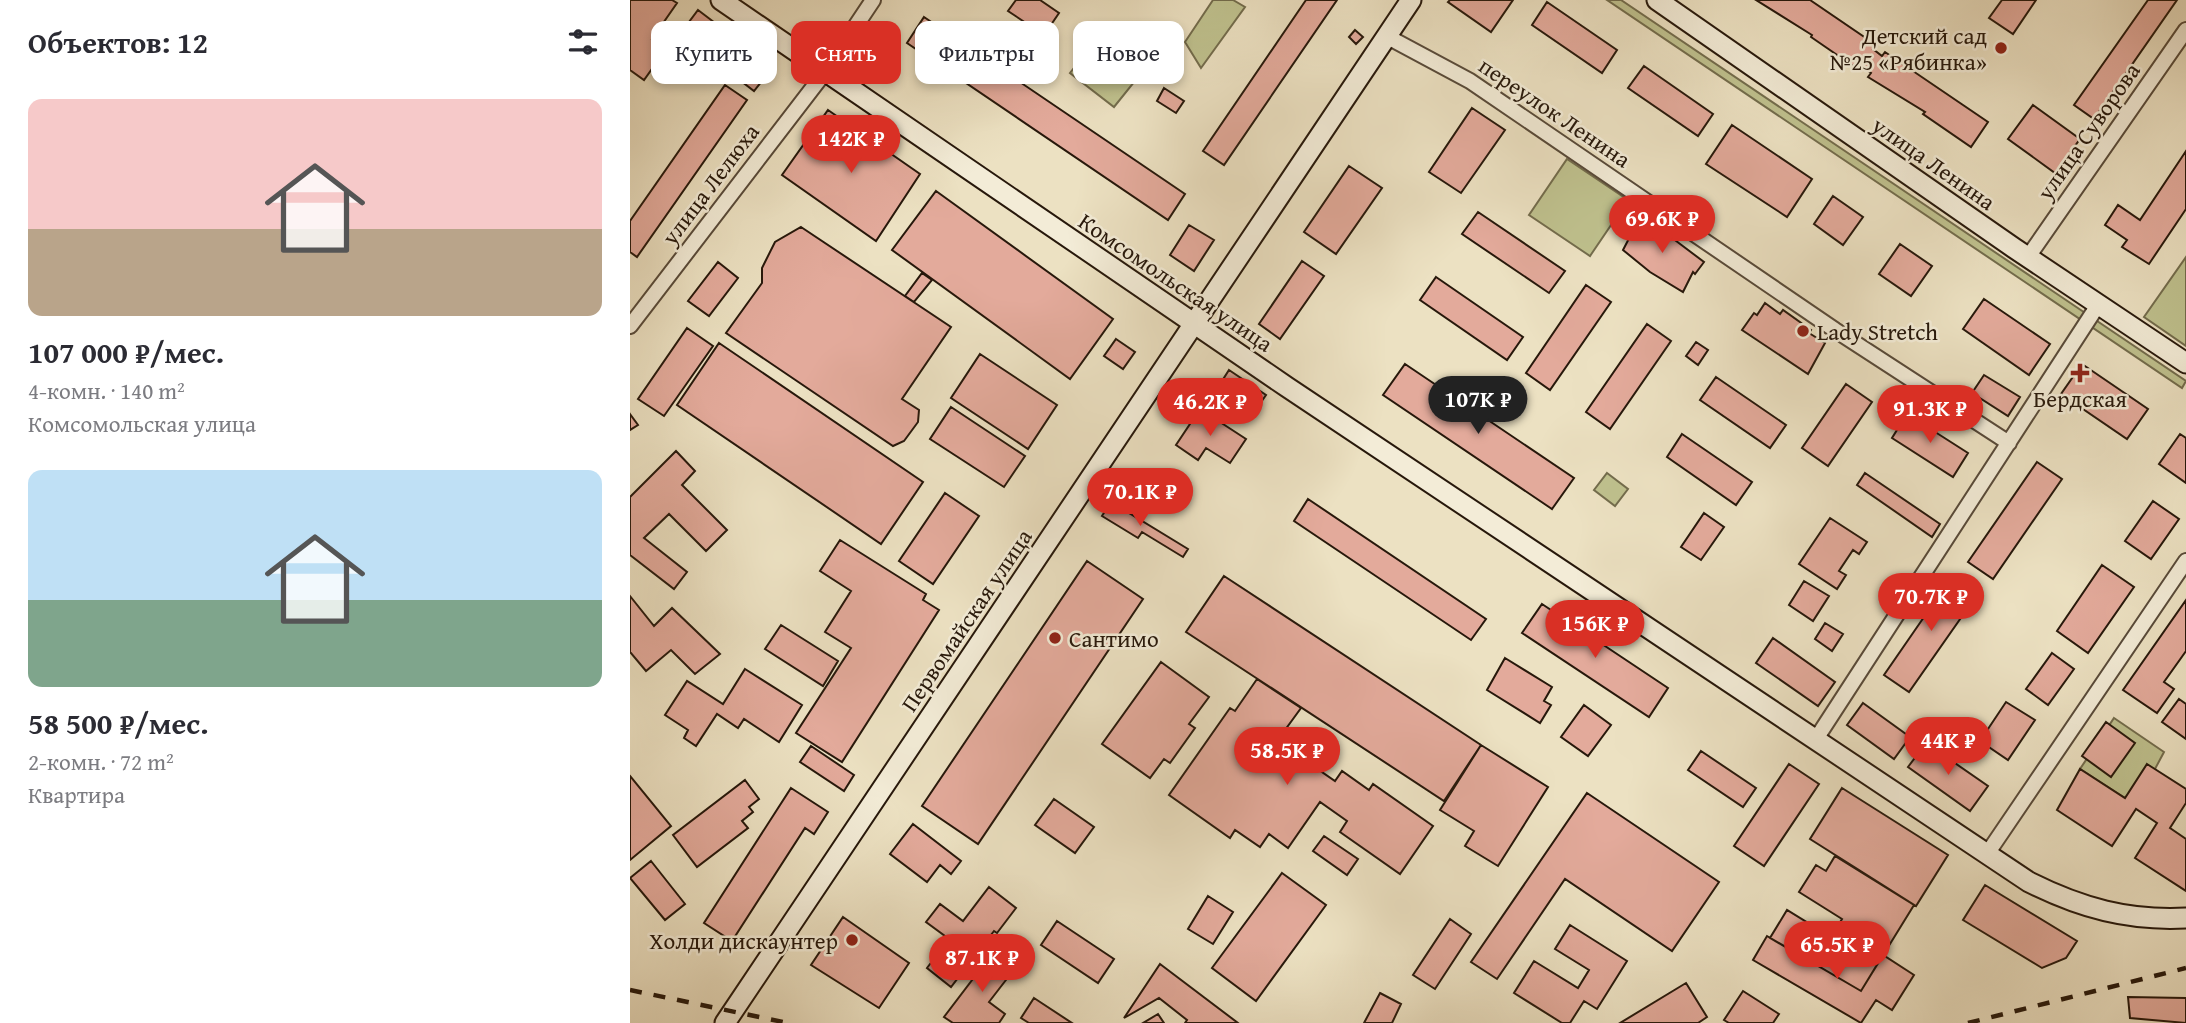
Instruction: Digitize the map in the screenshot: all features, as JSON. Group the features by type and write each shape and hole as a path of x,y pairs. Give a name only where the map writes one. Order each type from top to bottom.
{"main road":[{"name":"Комсомольская улица","path":"721,0 791,48"},
{"name":"Первомайская улица","path":"724,1023 1411,0"},
{"name":"улица Ленина","path":"1657,0 2186,363"},
{"name":"Комсомольская улица","path":"843,84 1195,324 2029,882 2076,905 2128,918 2186,918"}],"street":[{"name":"улица Лелюха","path":"859,21 873,0"},
{"name":"улица Суворова","path":"2028,257 2186,30"},
{"name":"переулок Ленина","path":"1386,36 1470,81 1823,322 2009,443"},
{"name":"улица Лелюха","path":"630,326 816,84"},
{"path":"1816,739 2098,305"},
{"path":"1987,854 2186,561"}],"green space":[{"path":"1213,0 1233,0 1245,7 1201,68 1185,42"},
{"path":"1607,0 1621,0 2186,381 2182,388"},
{"path":"1084,84 1133,84 1114,107"},
{"path":"1567,159 1628,200 1590,256 1529,215"},
{"path":"2186,257 2186,346 2144,317"},
{"path":"1607,473 1628,489 1615,506 1594,490"},
{"path":"2114,718 2164,752 2155,769 2125,798 2080,769"}],"building":[{"path":"630,0 672,0 677,3 664,21 651,21 651,70 644,80 630,70"},
{"path":"1016,0 1040,0 1059,13 1054,21 1023,21 1008,11"},
{"path":"1306,0 1337,0 1224,165 1203,151"},
{"path":"1513,0 1491,32 1448,2"},
{"path":"1756,0 1810,0 1876,45 1873,49 1882,56 1885,52 1988,122 1971,147 1923,114 1925,112 1868,77 1871,73 1866,69 1861,66 1859,70 1811,37 1812,35"},
{"path":"2002,0 2036,0 2013,34 1989,18"},
{"path":"2148,0 2177,0 2094,119 2074,105"},
{"path":"1547,2 1617,50 1602,73 1532,25"},
{"path":"698,10 712,21 690,21"},
{"path":"1355,30 1363,37 1356,44 1349,37"},
{"path":"915,31 915,48 907,43"},
{"path":"1644,66 1713,114 1698,136 1628,88"},
{"path":"745,84 760,84 754,91"},
{"path":"967,84 1023,84 1185,194 1168,220"},
{"path":"725,85 747,100 637,257 630,252 630,221"},
{"path":"1164,88 1184,101 1176,113 1157,101"},
{"path":"2033,105 2080,139 2055,173 2008,139"},
{"path":"1472,108 1505,130 1461,193 1429,172"},
{"path":"828,110 920,174 876,241 782,175"},
{"path":"1732,125 1812,179 1787,217 1706,164"},
{"path":"2186,151 2186,209 2149,264 2122,247 2127,240 2105,225 2118,205 2140,220"},
{"path":"1349,166 1382,188 1336,254 1304,232"},
{"path":"936,191 1113,319 1070,379 892,250"},
{"path":"1833,196 1863,217 1843,245 1814,224"},
{"path":"1478,212 1565,271 1549,293 1462,234"},
{"path":"1643,220 1655,225 1704,262 1695,274 1693,272 1683,292 1650,272 1623,250 1636,225 1639,227"},
{"path":"1189,225 1214,240 1194,271 1170,255"},
{"path":"801,227 951,327 902,399 919,410 918,422 904,441 893,446 726,333 762,283 762,268 775,242"},
{"path":"1900,244 1932,266 1911,296 1879,274"},
{"path":"1302,261 1324,276 1280,339 1259,324"},
{"path":"718,262 738,278 709,316 688,301"},
{"path":"922,273 932,280 914,302 905,296"},
{"path":"1436,277 1523,337 1507,360 1420,300"},
{"path":"1586,285 1611,302 1550,390 1526,373"},
{"path":"1984,299 2050,344 2029,375 1963,329"},
{"path":"1765,303 1780,314 1783,310 1825,343 1808,374 1742,330"},
{"path":"1647,324 1671,341 1610,429 1586,412"},
{"path":"687,328 713,346 664,416 638,399"},
{"path":"1116,339 1135,352 1123,369 1104,356"},
{"path":"1696,342 1708,350 1698,365 1686,356"},
{"path":"719,343 923,482 881,544 677,405"},
{"path":"980,354 1057,405 1028,449 951,398"},
{"path":"1405,364 1574,478 1552,509 1383,395"},
{"path":"2082,364 2148,409 2127,439 2061,394"},
{"path":"1229,370 1266,395 1252,415 1215,392"},
{"path":"1984,375 2020,397 2008,416 1972,393"},
{"path":"1716,377 1786,425 1770,448 1700,400"},
{"path":"1846,384 1872,402 1828,466 1802,448"},
{"path":"951,407 1025,456 1004,487 930,439"},
{"path":"1200,409 1246,439 1230,463 1206,448 1198,460 1176,445"},
{"path":"630,414 638,425 630,430"},
{"path":"1907,414 1968,453 1953,477 1892,438"},
{"path":"1682,434 1752,482 1736,505 1667,457"},
{"path":"2180,434 2186,438 2186,483 2159,464"},
{"path":"676,451 695,471 682,485 727,530 706,551 669,514 644,538 687,572 674,589 630,555 630,497"},
{"path":"2037,462 2062,479 1993,579 1968,562"},
{"path":"1865,473 1940,524 1932,537 1857,485"},
{"path":"945,493 979,516 933,584 899,561"},
{"path":"1308,499 1486,619 1471,640 1294,521"},
{"path":"2153,501 2179,519 2151,559 2125,541"},
{"path":"1111,502 1188,549 1183,557 1142,532 1138,538 1102,516"},
{"path":"1704,513 1724,527 1701,560 1681,547"},
{"path":"1830,518 1867,542 1859,554 1853,550 1839,571 1846,575 1837,589 1799,564"},
{"path":"840,540 926,594 923,600 939,610 842,762 796,733 851,648 825,632 851,591 820,571"},
{"path":"1087,561 1143,599 978,844 922,806"},
{"path":"2102,565 2134,587 2088,653 2057,631"},
{"path":"1953,575 1979,592 1909,692 1884,675"},
{"path":"1224,576 1481,745 1444,801 1186,632"},
{"path":"1804,581 1829,596 1813,621 1789,605"},
{"path":"630,596 654,626 672,608 720,654 695,674 671,650 646,671 630,652"},
{"path":"2186,600 2186,651 2164,682 2174,689 2157,713 2123,690"},
{"path":"1542,604 1668,688 1649,717 1522,633"},
{"path":"1825,623 1843,634 1832,651 1815,639"},
{"path":"781,625 838,661 823,686 765,649"},
{"path":"1773,638 1835,682 1818,706 1756,663"},
{"path":"2052,653 2074,669 2048,705 2026,689"},
{"path":"1505,658 1552,687 1544,701 1551,705 1540,723 1487,690"},
{"path":"1161,662 1209,697 1189,724 1195,728 1170,763 1164,759 1150,778 1102,744"},
{"path":"745,669 802,705 779,742 744,719 738,728 717,714 696,746 684,738 688,730 665,715 687,681 723,704"},
{"path":"1257,679 1301,708 1277,741 1335,781 1342,771 1369,790 1373,784 1433,826 1400,874 1340,832 1347,821 1320,802 1288,848 1269,834 1260,847 1235,830 1230,838 1169,795 1230,708 1235,711"},
{"path":"2179,699 2186,704 2186,739 2162,722"},
{"path":"2006,702 2035,720 2008,760 1980,741"},
{"path":"1863,703 1910,737 1894,759 1847,725"},
{"path":"1584,705 1611,725 1588,756 1561,737"},
{"path":"2106,722 2135,743 2111,777 2082,756"},
{"path":"1926,743 1988,786 1970,811 1908,767"},
{"path":"1481,745 1548,787 1498,866 1465,846 1474,831 1440,810"},
{"path":"811,746 854,775 844,791 800,762"},
{"path":"1701,751 1756,788 1743,807 1688,770"},
{"path":"1789,764 1819,784 1764,866 1734,846"},
{"path":"2147,764 2186,789 2186,803 2170,828 2186,839 2186,891 2135,858 2157,823 2136,809 2112,846 2057,810 2080,769 2125,798"},
{"path":"630,776 671,826 630,860"},
{"path":"745,780 759,799 749,807 753,812 742,821 748,828 697,867 673,835"},
{"path":"791,788 828,812 814,834 805,828 732,941 704,923"},
{"path":"1842,788 1948,855 1916,906 1810,839"},
{"path":"1587,793 1719,882 1672,951 1565,879 1497,979 1471,962"},
{"path":"1054,799 1094,827 1075,853 1035,825"},
{"path":"913,824 961,861 951,874 940,865 927,882 890,854"},
{"path":"1324,836 1358,859 1347,875 1313,851"},
{"path":"1835,856 1914,905 1861,991 1770,938 1787,910 1831,937 1842,919 1799,892 1816,865 1826,871"},
{"path":"651,861 685,904 665,920 630,878"},
{"path":"1282,873 1326,905 1256,1001 1212,968"},
{"path":"1985,885 2077,941 2066,958 2042,968 1963,920"},
{"path":"989,887 1016,908 997,933 994,931 951,987 927,968 949,939 926,922 940,904 963,921"},
{"path":"1208,896 1233,912 1213,944 1188,929"},
{"name":"Холди дискаунтер","path":"843,917 909,963 879,1008 811,965"},
{"path":"1450,919 1471,934 1435,989 1413,975"},
{"path":"1057,921 1114,959 1098,983 1041,945"},
{"path":"1570,925 1627,961 1597,1009 1584,1001 1570,1023 1562,1023 1514,993 1534,961 1578,988 1589,970 1555,949"},
{"path":"1767,936 1861,991 1883,955 1914,975 1892,1010 1876,1000 1861,1023 1753,960"},
{"path":"995,950 1016,967 989,1002 1005,1014 999,1023 953,1023 944,1017"},
{"path":"1160,964 1238,1023 1185,1023 1187,1020 1159,998 1124,1018"},
{"path":"1686,983 1707,1017 1698,1023 1620,1023"},
{"path":"1743,991 1779,1014 1773,1023 1729,1023 1724,1020"},
{"path":"1380,993 1401,1004 1392,1023 1364,1023"},
{"path":"2128,997 2186,998 2186,1023 2130,1018"},
{"path":"1034,998 1072,1023 1029,1023 1021,1018"},
{"path":"1158,1014 1164,1023 1143,1023"}],"railway":[{"path":"1968,1023 2186,968"},
{"path":"630,990 788,1023"}],"place":[{"name":"Детский сад №25 «Рябинка»","path":"2001,48"},
{"name":"Lady Stretch","path":"1803,331"},
{"name":"Бердская","path":"2080,373"},
{"name":"Сантимо","path":"1055,638"},
{"name":"Холди дискаунтер","path":"852,940"}]}
